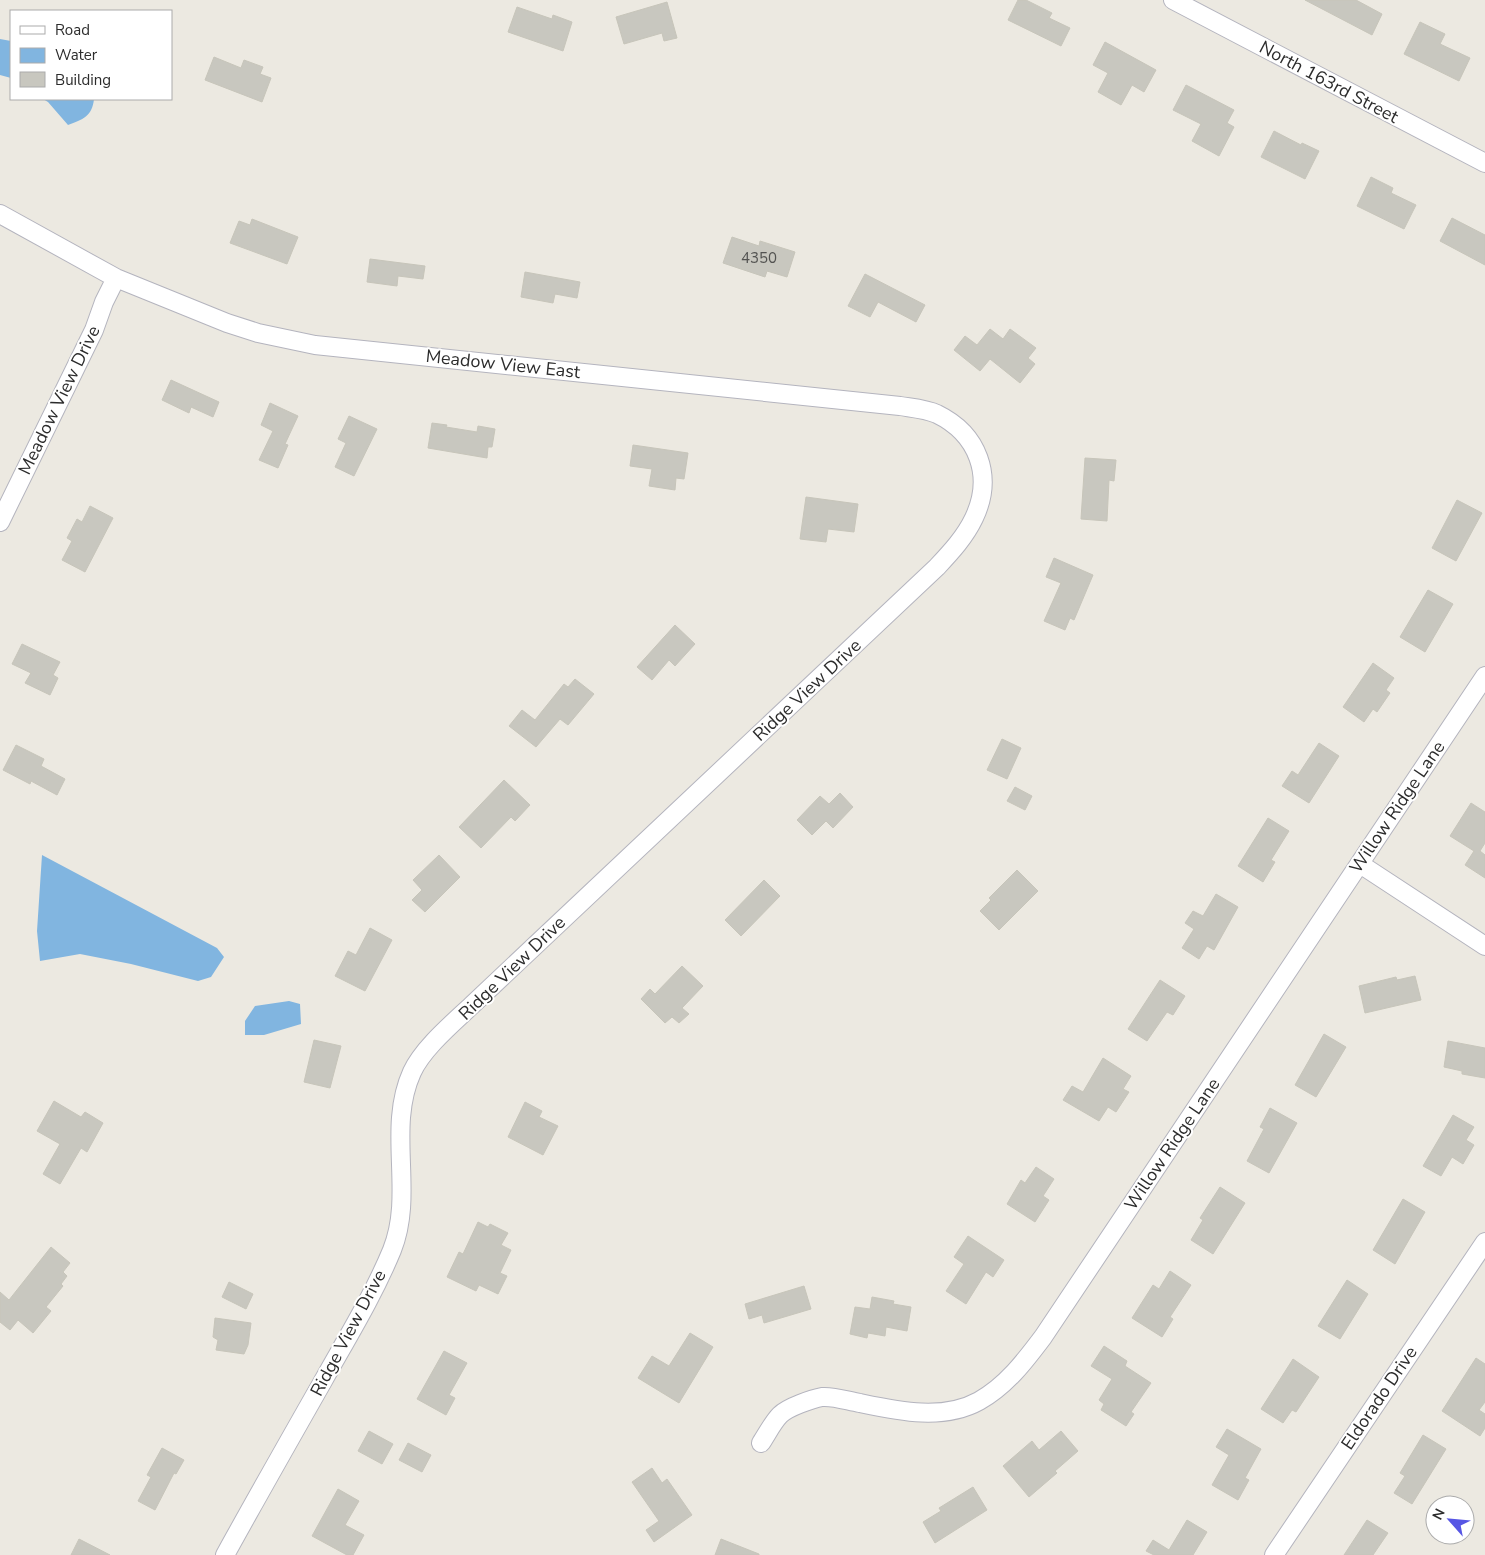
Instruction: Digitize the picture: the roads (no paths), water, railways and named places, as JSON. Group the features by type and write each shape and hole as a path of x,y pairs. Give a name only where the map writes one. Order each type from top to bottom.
{"street":[{"name":"North 163rd Street","path":"1173,0 1485,163"},
{"name":"Meadow View East","path":"0,214 116,278 235,326 258,333 315,345 922,409 936,413 965,434 979,458 983,475 982,491"},
{"name":"Meadow View Drive","path":"0,522 94,330 104,302 116,278"},
{"name":"Ridge View Drive","path":"225,1555 361,1314 392,1248 400,1226 402,1202 400,1115 405,1091 413,1071 423,1054 472,1005 937,567 957,545 974,519 982,491"},
{"name":"Willow Ridge Lane","path":"761,1443 781,1414 802,1403 823,1397 904,1411 928,1413 958,1409 978,1402 997,1389 1023,1364 1043,1337 1485,676"},
{"path":"1360,864 1485,946"},
{"name":"Eldorado Drive","path":"1274,1555 1485,1242"}],"water":[{"path":"0,39 10,41 10,78 0,75"},
{"path":"45,100 94,100 89,114 68,125"},
{"path":"42,855 217,948 224,957 211,977 198,981 131,964 80,954 40,961 37,931"},
{"path":"289,1001 300,1004 301,1024 264,1035 245,1035 245,1021 255,1006"}]}
